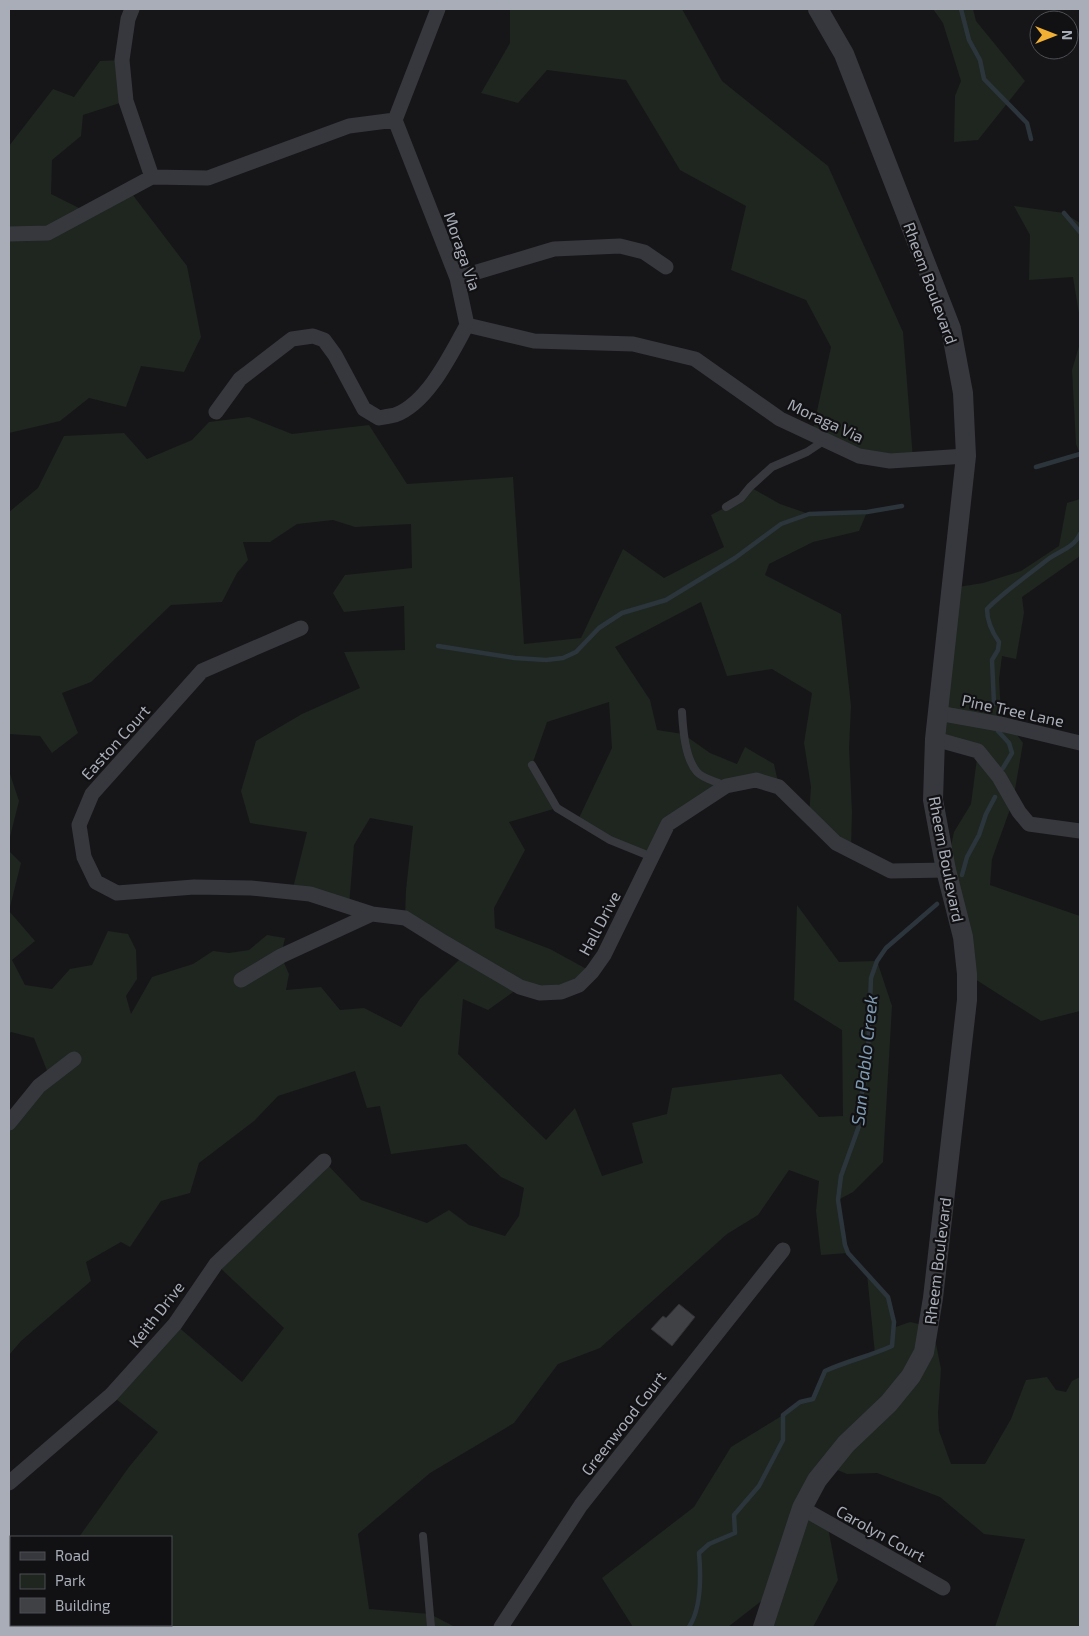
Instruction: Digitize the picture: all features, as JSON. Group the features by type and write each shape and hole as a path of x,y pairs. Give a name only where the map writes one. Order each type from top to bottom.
{"street":[{"path":"132,9 128,19 122,60 126,100 152,177"},
{"path":"9,234 48,232 152,177 208,178 349,126 395,120 438,9"},
{"name":"Rheem Boulevard","path":"763,1627 802,1508 817,1480 846,1444 889,1403 911,1376 924,1352 933,1298 967,1000 967,974 963,937 946,870 934,800 935,740 966,456 963,392 951,329 844,54 818,9"},
{"name":"Moraga Via","path":"395,120 457,278 467,325 534,341 632,344 695,359 780,419 859,456 890,461 966,456"},
{"path":"457,278 554,249 620,246 644,252 666,267"},
{"path":"216,412 240,379 292,339 313,336 324,340 335,355 364,409 379,418 396,414 416,401 442,371 467,325"},
{"name":"Easton Court","path":"301,628 202,671 92,794 79,825 84,857 96,882 117,893 194,887 251,888 310,894 372,914"},
{"name":"Pine Tree Lane","path":"938,713 1005,725 1080,742"},
{"path":"935,740 978,751 999,777 1019,812 1029,824 1080,831"},
{"name":"Hall Drive","path":"372,914 405,918 520,987 540,993 561,992 578,985 592,972 604,955 668,824 726,786 756,780 778,787 836,843 891,871 946,870"},
{"path":"241,980 281,956 372,914"},
{"path":"9,1123 40,1086 74,1059"},
{"name":"Keith Drive","path":"9,1483 112,1395 175,1324 216,1264 324,1161"},
{"name":"Greenwood Court","path":"501,1627 581,1504 783,1250"},
{"name":"Carolyn Court","path":"802,1508 943,1588"}],"lane":[{"path":"726,506 741,498 772,467 806,452 824,440"},
{"path":"682,712 683,734 691,762 698,774 726,786"},
{"path":"532,765 557,808 610,840 652,857"},
{"path":"423,1536 431,1627"}],"green space":[{"path":"510,9 682,9 722,81 828,166 903,332 913,459 890,461 812,434 831,347 806,300 731,270 746,206 680,170 626,80 547,70 518,103 481,93 510,43"},
{"path":"933,9 973,9 976,21 1025,81 978,140 954,142 955,96 961,81 943,23"},
{"path":"122,60 126,101 83,115 81,136 52,160 51,194 87,212 129,190 187,266 201,337 184,372 141,366 126,407 89,398 60,421 9,433 9,146 53,89 74,97 100,61"},
{"path":"1014,206 1064,213 1080,223 1080,320 1073,277 1029,280 1030,235"},
{"path":"1080,343 1080,454 1076,444 1072,370"},
{"path":"249,417 292,434 369,425 407,484 513,477 524,644 581,638 623,549 664,578 724,547 711,515 726,507 750,487 780,504 809,514 867,512 859,531 813,542 769,564 765,575 841,614 851,706 849,748 852,812 851,850 809,817 811,787 804,743 812,693 772,669 727,676 701,602 615,647 650,700 657,730 683,734 710,753 737,764 745,747 774,764 779,787 726,786 668,824 652,857 578,820 612,748 609,702 547,722 532,765 557,808 509,822 525,850 494,908 495,928 550,949 592,972 579,985 520,987 488,1010 463,999 458,1054 546,1140 575,1108 602,1176 643,1163 632,1123 667,1114 672,1088 781,1074 819,1117 843,1116 842,1030 794,1000 797,905 839,962 877,961 892,1006 883,1162 853,1192 838,1200 848,1253 821,1255 816,1211 819,1181 789,1170 758,1215 727,1234 600,1348 558,1364 514,1423 430,1473 358,1534 369,1609 430,1614 455,1627 50,1627 172,1626 172,1536 80,1536 129,1467 158,1432 111,1395 175,1324 242,1382 284,1328 216,1264 324,1161 361,1200 427,1223 449,1210 469,1225 505,1236 519,1216 524,1188 501,1177 466,1144 391,1154 380,1106 367,1108 355,1071 278,1096 254,1121 199,1163 190,1193 161,1201 130,1247 121,1242 86,1262 91,1281 21,1341 9,1355 9,1123 50,1078 34,1038 11,1032 9,1034 9,911 35,941 12,960 25,985 52,989 70,969 92,965 108,931 128,934 136,950 137,979 126,996 131,1014 152,977 193,964 213,951 229,953 249,950 267,935 285,938 281,956 289,974 286,990 321,987 340,1010 364,1008 401,1027 420,999 464,955 405,918 413,826 370,818 354,845 349,906 292,892 307,832 250,823 241,791 256,741 302,714 360,688 344,652 405,650 404,606 344,612 333,593 345,575 412,568 411,524 355,527 333,520 297,524 270,542 243,542 248,560 237,573 222,602 171,605 91,682 62,693 78,733 52,753 40,736 9,734 9,512 38,488 64,436 124,433 147,459 192,440 209,422"},
{"path":"1080,499 1080,556 1022,597 1024,613 1016,659 1002,656 999,679 1001,713 1023,743 1013,801 992,859 990,885 1080,916 1080,1011 1041,1021 967,974 946,870 954,832 971,804 978,751 935,739 952,588 983,583 1021,571 1059,546 1067,503"},
{"path":"9,771 19,801 9,841"},
{"path":"9,851 21,863 9,911"},
{"path":"867,1274 888,1297 893,1328 910,1322 919,1324 936,1344 941,1369 938,1413 939,1431 951,1464 985,1464 1011,1419 1026,1380 1047,1377 1056,1390 1066,1392 1072,1381 1080,1377 1080,1627 995,1627 1025,1539 984,1534 940,1497 877,1473 847,1474 828,1466 803,1508 827,1522 838,1580 813,1627 763,1627 773,1592 728,1627 633,1627 602,1578 694,1507 731,1447 783,1415 800,1402 813,1399 825,1371 845,1362 875,1354"}],"building":[{"path":"679,1304 695,1317 672,1346 651,1329 663,1316 666,1318"}],"waterway":[{"name":"San Pablo Creek","path":"961,9 969,40 980,60 984,79 1027,123 1031,139"},
{"name":"San Pablo Creek","path":"1064,213 1080,232"},
{"path":"1036,467 1080,454"},
{"path":"438,646 515,658 546,660 563,658 576,652 599,628 622,613 666,600 735,558 781,524 809,514 867,512 902,506"},
{"name":"San Pablo Creek","path":"994,704 992,660 998,650 999,642 990,627 987,609 1047,560 1074,543 1080,534"},
{"name":"San Pablo Creek","path":"998,731 1009,743 1012,753 1003,768"},
{"name":"San Pablo Creek","path":"962,875 967,857 979,835 986,814 995,797"},
{"name":"San Pablo Creek","path":"689,1627 698,1601 700,1581 699,1553 709,1544 735,1533 734,1515 759,1486 783,1440 783,1415 800,1402 813,1399 825,1371 892,1346 894,1322 888,1297 848,1253 838,1200 841,1176 859,1126 859,1104 864,1085 868,1053 871,978 877,961 886,948 937,904"}]}
